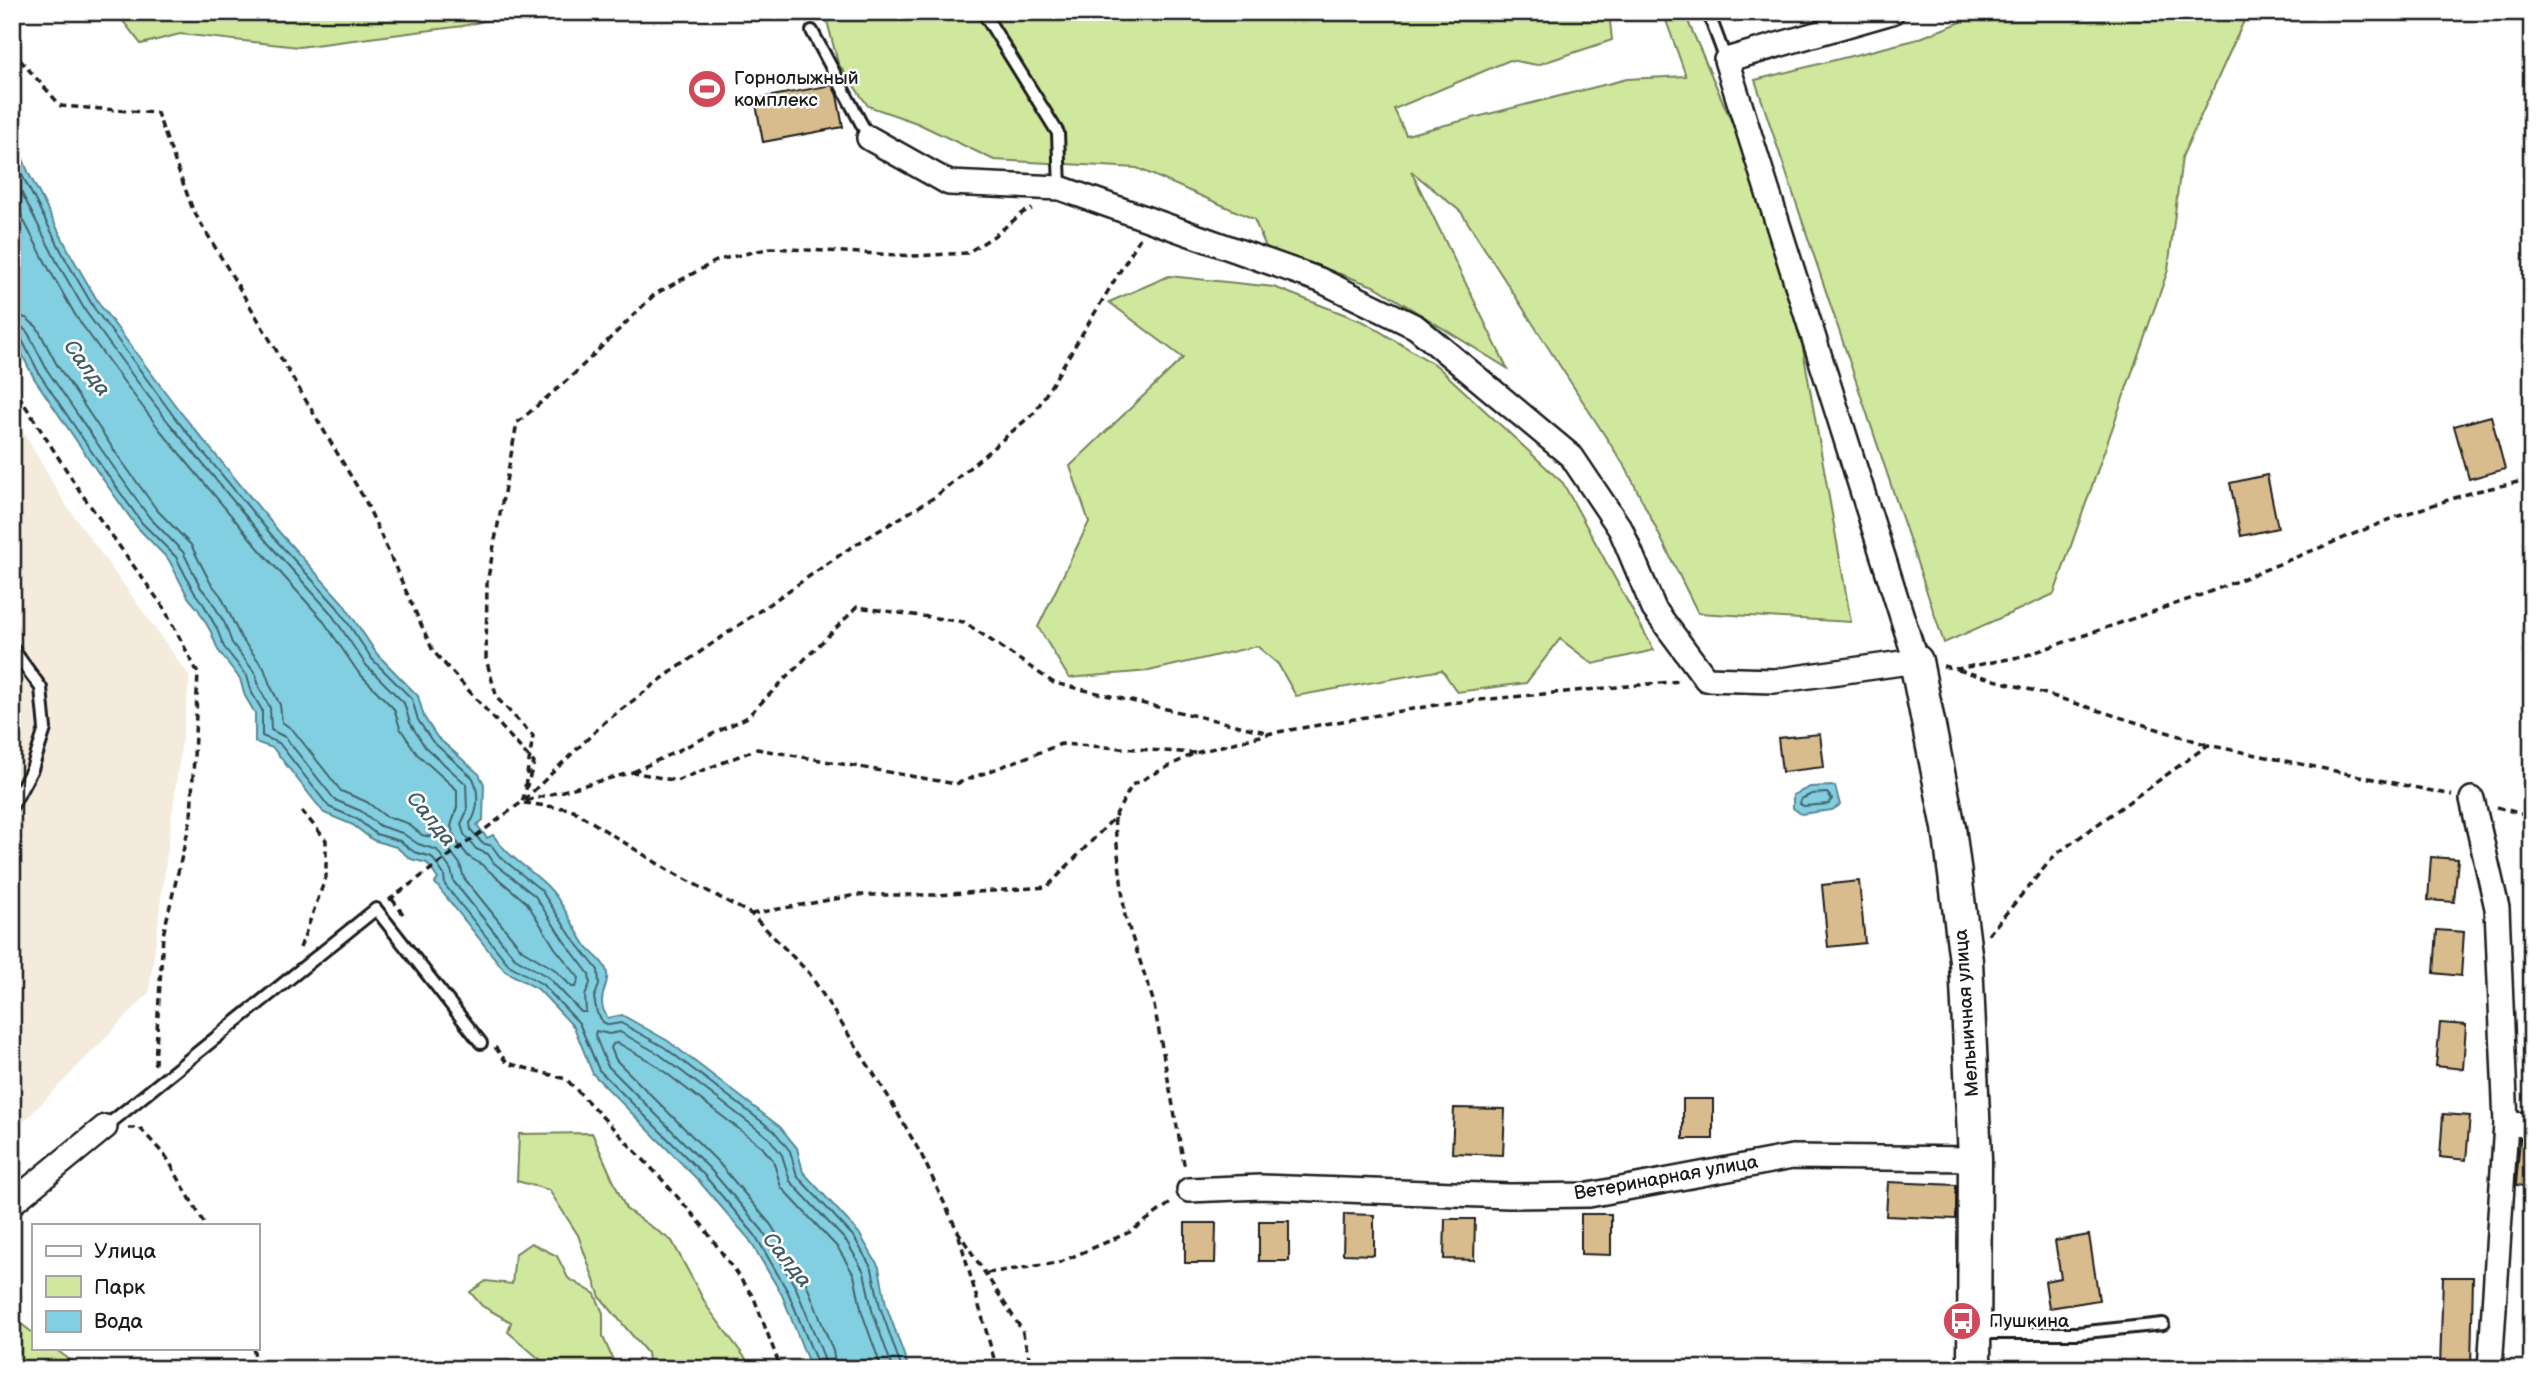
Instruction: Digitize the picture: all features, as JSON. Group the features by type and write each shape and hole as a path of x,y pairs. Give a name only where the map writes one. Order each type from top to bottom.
{"street":[{"path":"869,138 949,183 1060,188 1320,280 1416,327 1572,457 1621,530 1654,609 1706,679 1774,681 1916,661 1726,60 1892,12"},
{"name":"Мельничная улица","path":"1916,661 1949,828 1966,961 1975,1159 1973,1369"},
{"path":"2472,799 2497,908 2506,1124 2490,1369"},
{"path":"2506,1124 2532,1125"},
{"path":"12,1203 105,1127"},
{"name":"Ветеринарная улица","path":"1189,1190 1261,1187 1509,1196 1589,1195 1791,1157 1975,1159"}],"lane":[{"path":"983,12 1058,133 1060,188"},
{"path":"1708,12 1726,60"},
{"path":"811,31 869,138"},
{"path":"12,648 41,688 45,729 32,769 12,807"},
{"path":"105,1127 376,909 486,1042"},
{"path":"1974,1333 2077,1333 2163,1324"}],"path":[{"path":"12,51 61,106 157,113 193,210 365,500 433,651 534,763 522,803"},
{"path":"522,803 533,736 497,698 486,659 487,583 517,423 572,376 655,295 718,260 771,248 915,256 967,253 1024,212 1037,207"},
{"path":"407,920 392,899 522,803 606,721 850,548 934,497 1035,412 1151,220"},
{"path":"12,385 81,493 164,608 198,673 191,818 163,935 155,1063 134,1104"},
{"path":"1957,669 2024,656 2207,593 2396,517 2473,492 2532,479"},
{"path":"522,803 633,772 746,718 857,607 964,622 1054,683 1272,733"},
{"path":"1916,661 1957,669 2046,694 2208,745 2472,799 2532,817"},
{"path":"751,915 857,895 937,895 1047,887 1114,818 1132,785 1195,753 1272,733 1448,703 1706,679"},
{"path":"633,772 676,782 757,749 956,784 1061,744 1195,753"},
{"path":"1966,961 2055,855 2208,745"},
{"path":"522,803 571,809 668,870 751,915 809,973 915,1144 957,1230 1022,1331 1032,1369"},
{"path":"288,980 326,877 326,840 302,811"},
{"path":"986,1273 1058,1263 1130,1232 1189,1190 1153,1000 1125,916 1114,818"},
{"path":"486,1042 507,1063 566,1079 659,1176 702,1225 754,1298 781,1369"},
{"path":"105,1127 140,1128 167,1158 204,1224"},
{"path":"957,1230 997,1369"},
{"path":"254,1350 256,1360 254,1369"}],"shaded area":[{"path":"12,413 64,502 190,677 149,993 12,1134"}],"green space":[{"path":"116,12 521,12 463,26 299,47 180,34 141,44"},
{"path":"854,12 1609,12 1612,40 1537,65 1510,60 1394,109 1406,135 1627,79 1686,76 1663,12 1684,12 1736,132 1802,344 1851,622 1698,613 1627,470 1461,212 1411,171 1507,368 1376,287 1266,247 1254,219 1137,168 994,160 917,123 868,106 838,63 826,17"},
{"path":"1987,12 2248,12 2182,157 2168,270 2054,594 1944,643 1755,80 1915,40"},
{"path":"1169,276 1274,287 1364,322 1437,366 1563,483 1654,650 1593,664 1560,639 1526,683 1457,692 1442,670 1296,696 1278,664 1257,646 1149,671 1069,678 1038,627 1089,522 1070,466 1183,358 1109,302"},
{"path":"592,1133 626,1209 672,1241 708,1308 746,1359 749,1369 649,1369 647,1353 600,1297 578,1235 549,1190 517,1181 519,1134"},
{"path":"531,1243 557,1256 568,1278 595,1294 603,1313 603,1337 617,1369 546,1369 543,1362 508,1332 511,1322 482,1306 470,1292 486,1281 512,1284 515,1254"},
{"path":"12,1317 32,1332 32,1350 57,1350 82,1369 12,1369"}],"water":[{"name":"Салда","path":"12,132 29,174 100,305 181,413 280,533 343,603 377,654 418,696 424,717 437,737 479,774 484,784 483,820 477,825 487,838 493,835 511,855 551,890 586,946 603,964 607,979 602,1004 608,1018 622,1015 668,1041 780,1127 797,1148 803,1172 859,1233 879,1267 886,1305 909,1369 811,1369 782,1295 749,1239 698,1180 593,1074 574,1027 538,989 505,971 435,883 438,879 427,863 411,859 396,847 373,840 353,825 324,813 273,748 255,742 255,713 245,696 240,679 218,650 211,632 188,597 169,560 137,527 97,471 34,378 12,335"},
{"path":"1835,786 1840,805 1832,810 1801,814 1793,808 1793,795 1810,787"}],"building":[{"path":"832,85 837,95 843,127 763,142 755,99"},
{"path":"2491,416 2505,469 2469,479 2454,426"},
{"path":"2267,475 2278,528 2241,536 2230,483"},
{"path":"1820,734 1824,767 1782,772 1778,738"},
{"path":"2431,857 2458,859 2454,902 2428,900"},
{"path":"1859,881 1865,943 1828,947 1822,885"},
{"path":"2437,930 2464,932 2461,976 2434,973"},
{"path":"2440,1023 2466,1025 2463,1069 2436,1066"},
{"path":"1683,1099 1713,1099 1713,1139 1683,1139"},
{"path":"1454,1108 1505,1109 1503,1155 1452,1153"},
{"path":"2443,1114 2470,1116 2466,1160 2440,1157"},
{"path":"2520,1139 2532,1139 2532,1187 2516,1185"},
{"path":"1888,1182 1956,1185 1956,1219 1886,1216"},
{"path":"1344,1214 1374,1215 1374,1255 1343,1254"},
{"path":"1581,1214 1611,1214 1611,1255 1581,1254"},
{"path":"1445,1219 1475,1219 1474,1260 1444,1259"},
{"path":"1259,1221 1289,1221 1289,1261 1259,1261"},
{"path":"1185,1223 1216,1223 1215,1263 1185,1263"},
{"path":"2089,1235 2099,1300 2049,1308 2045,1281 2061,1278 2055,1241"},
{"path":"2443,1277 2473,1277 2471,1367 2440,1367"}],"place":[{"name":"Горнолыжный комплекс","path":"707,89"},
{"name":"Пушкина","path":"1962,1321"}]}
